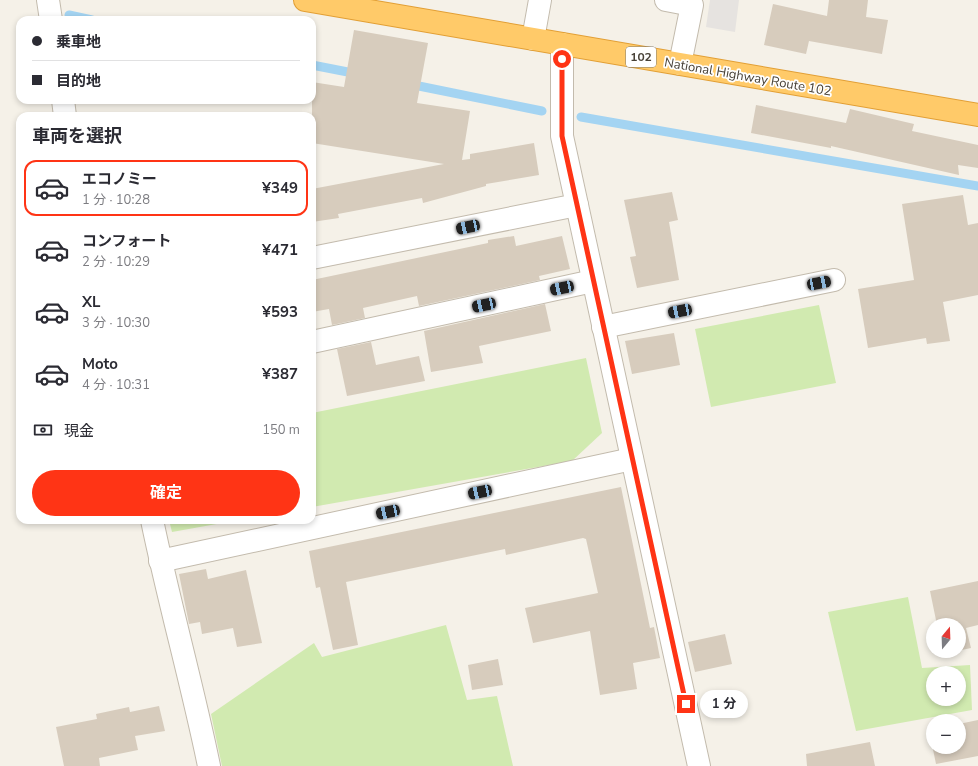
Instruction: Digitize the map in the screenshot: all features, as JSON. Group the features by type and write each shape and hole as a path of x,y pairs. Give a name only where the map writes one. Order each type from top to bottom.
{"highway":[{"name":"National Highway Route 102","path":"305,0 978,115"}],"street":[{"path":"48,0 50,16"},
{"path":"533,39 540,0"},
{"path":"666,0 692,5 680,64"},
{"path":"562,44 562,136 699,766"},
{"path":"316,257 577,204"},
{"path":"603,327 834,280"},
{"path":"316,341 593,281"},
{"path":"160,561 632,459"},
{"path":"153,524 160,561 196,701 209,766"}],"green space":[{"path":"819,305 836,383 711,407 695,329"},
{"path":"586,358 602,433 572,461 316,506 316,412"},
{"path":"170,524 217,524 172,532"},
{"path":"908,597 922,668 926,668 926,706 966,706 966,666 954,666 970,665 972,710 950,714 926,714 926,718 856,731 828,612"},
{"path":"446,625 467,700 497,696 513,766 222,766 211,714 314,643 322,657"}],"shaded area":[{"path":"710,0 739,0 735,32 706,27"}],"building":[{"path":"829,0 868,0 866,17 888,20 882,54 809,41 806,54 764,45 773,4 827,16"},
{"path":"354,30 428,43 417,103 470,111 462,160 470,159 470,154 534,143 539,175 486,184 486,186 423,203 422,198 338,214 339,218 316,221 316,188 444,164 316,144 316,112 312,112 312,104 316,104 316,83 344,87"},
{"path":"756,105 846,123 850,109 914,124 912,131 978,145 978,168 958,165 959,175 831,146 831,148 751,133"},
{"path":"672,192 678,220 669,222 679,280 637,288 630,257 636,256 624,200"},
{"path":"963,195 968,225 978,223 978,295 943,302 950,341 927,344 926,338 868,348 858,289 914,280 902,204"},
{"path":"514,236 516,246 562,236 570,269 539,276 540,280 419,306 417,296 363,308 365,318 332,325 329,309 316,311 316,279 488,243 488,240"},
{"path":"545,304 551,331 479,346 483,363 431,372 424,331"},
{"path":"674,333 680,365 632,374 625,341"},
{"path":"371,342 376,365 419,356 425,381 347,396 337,349"},
{"path":"621,487 650,628 654,627 660,658 633,663 637,689 600,695 590,631 533,643 525,608 598,593 586,539 583,538 506,555 505,549 346,582 358,645 333,650 320,587 316,588 309,551"},
{"path":"206,569 208,579 246,570 262,643 237,647 233,628 202,634 200,622 189,624 179,574"},
{"path":"978,581 978,625 966,628 966,618 936,618 930,591"},
{"path":"966,628 971,648 966,649"},
{"path":"725,634 732,664 695,672 688,642"},
{"path":"498,659 503,685 472,690 468,665"},
{"path":"159,706 165,731 135,736 138,750 99,758 100,766 64,766 56,727 97,719 96,714 129,707 130,712"},
{"path":"978,720 978,756 936,764 934,754 966,754 966,723"},
{"path":"870,742 875,766 807,766 806,754"}],"waterway":[{"path":"69,15 74,16"},
{"path":"316,66 358,74"},
{"path":"409,84 542,111"},
{"path":"581,117 978,186"}],"route":[{"path":"562,59 562,136 686,704"}]}
